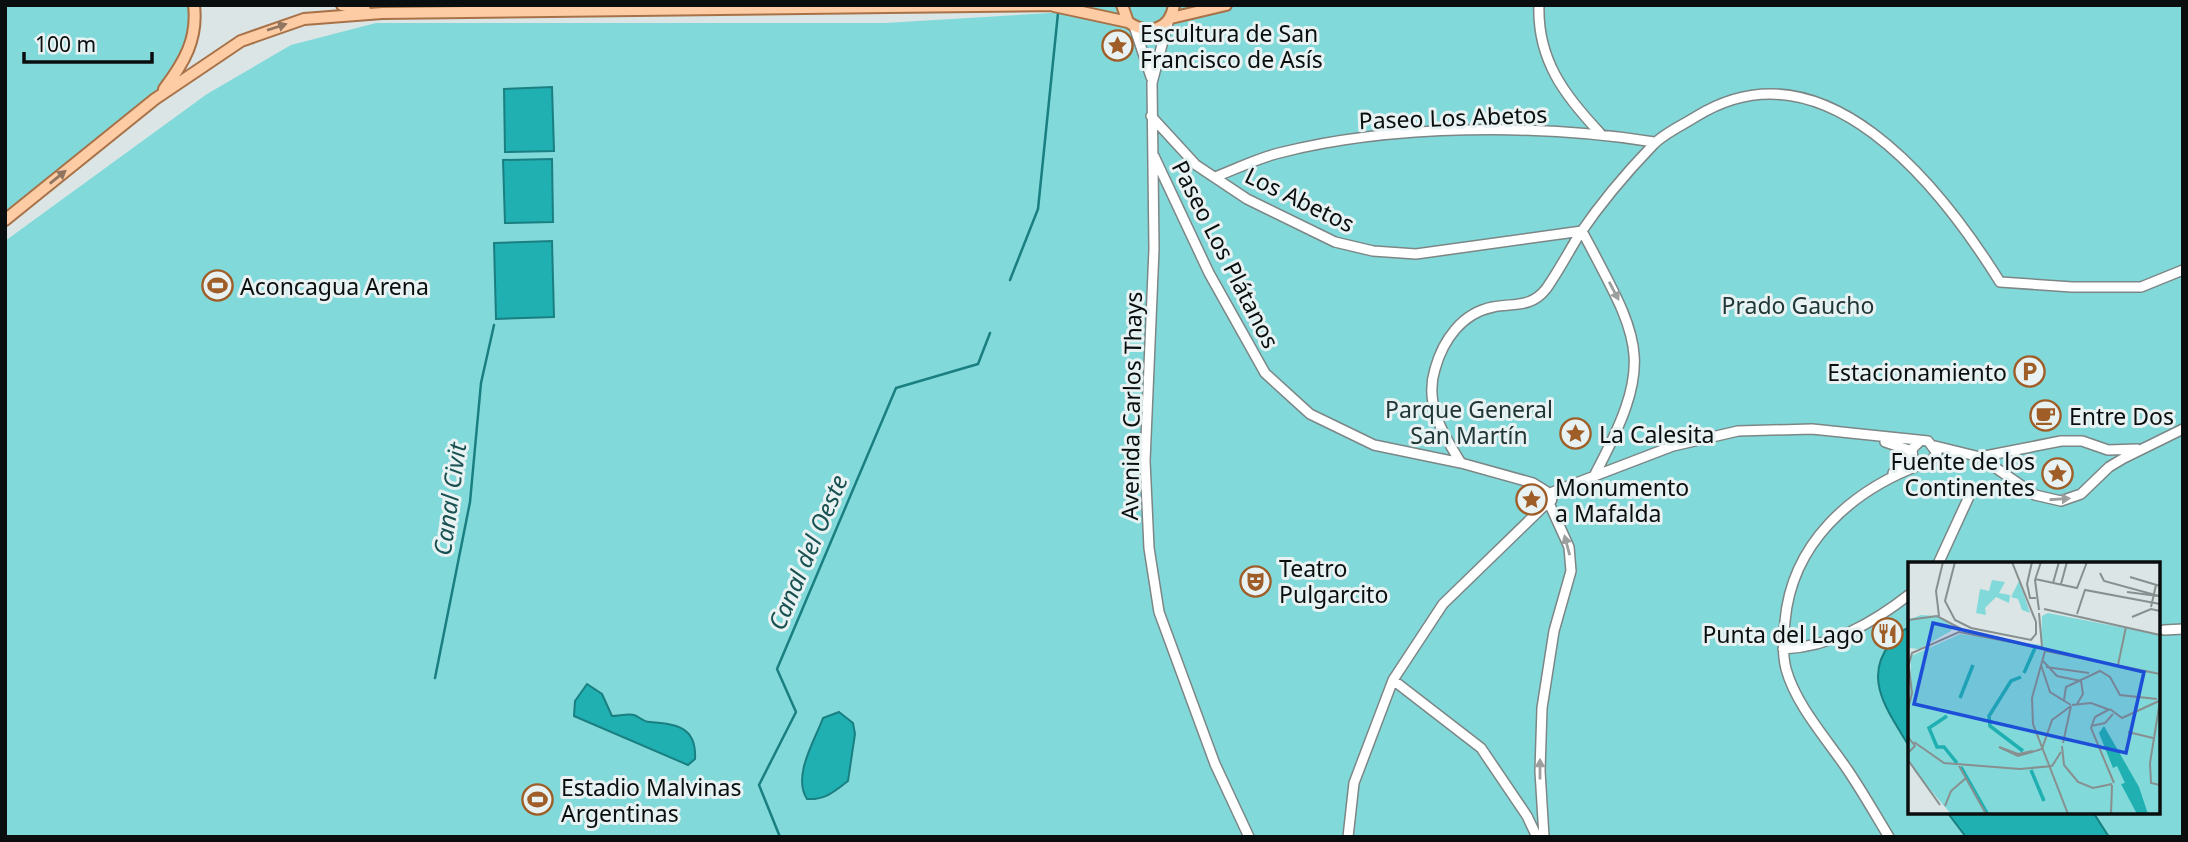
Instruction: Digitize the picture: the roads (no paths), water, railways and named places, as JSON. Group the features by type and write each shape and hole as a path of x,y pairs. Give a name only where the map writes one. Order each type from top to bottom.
{"main road":[{"path":"155,99 189,51 194,33 194,5"},
{"path":"342,5 382,13"},
{"path":"5,220 155,99 241,41 277,26 326,16 382,13 1061,5"},
{"path":"1122,5 1131,24"},
{"path":"1170,20 1174,5"},
{"path":"1054,6 1153,30 1170,20 1226,5"}],"street":[{"path":"1539,5 1538,31 1550,69 1574,105 1600,134"},
{"name":"Avenida Carlos Thays","path":"1170,20 1152,83 1151,116 1154,249 1145,461 1153,586 1159,612 1215,764 1249,837"},
{"name":"Avenida Carlos Thays","path":"1131,24 1152,83"},
{"path":"1461,463 1436,419 1431,393 1434,371 1443,347 1456,327 1472,315 1492,307 1534,302 1545,291 1582,231 1654,142 1712,107 1755,95 1795,94 1828,105 1866,129 1907,162 1942,198 2000,282 2072,287 2140,287 2183,270"},
{"name":"Los Abetos","path":"1151,116 1196,164 1247,199 1335,242 1373,251 1416,254 1582,231"},
{"name":"Paseo Los Abetos","path":"1215,177 1278,153 1357,137 1457,131 1600,134 1654,142"},
{"name":"Paseo Los Plátanos","path":"1152,151 1209,273 1265,373 1310,414 1374,445 1461,463 1533,483 1548,497"},
{"path":"1582,231 1628,319 1637,359 1627,408 1594,476"},
{"path":"1348,837 1354,783 1393,680 1443,604 1536,517 1548,497 1673,446 1738,431 1812,429 1873,438 1920,441 1959,454 1980,457 2023,451 2061,441 2082,441 2108,450 2143,449"},
{"path":"1980,457 2046,500 2070,500 2081,494 2099,476 2183,429"},
{"path":"1873,438 1912,453 1920,465"},
{"path":"1890,477 1920,441"},
{"path":"1934,446 1935,460"},
{"path":"1889,837 1798,696 1786,670 1783,649 1786,610 1806,553 1840,511 1868,489 1890,477 1959,454"},
{"path":"1939,562 1972,490"},
{"path":"1544,837 1540,771 1542,708 1554,631 1572,571 1569,547 1548,497"},
{"path":"1783,649 1825,642 1859,628 1908,595"},
{"path":"2164,630 2183,629"},
{"path":"1393,680 1481,748 1527,816 1537,837"}],"waterway":[{"name":"Canal del Oeste","path":"1010,280 1038,209 1058,13"},
{"name":"Canal Civit","path":"435,678 470,502 481,383 494,325"},
{"name":"Canal del Oeste","path":"780,837 759,785 796,712 777,669 896,388 978,364 990,333"}],"place":[{"name":"Escultura de San Francisco de Asís","path":"1117,46"},
{"name":"Aconcagua Arena","path":"217,286"},
{"name":"Estacionamiento","path":"2030,372"},
{"name":"Entre Dos","path":"2046,416"},
{"name":"La Calesita","path":"1576,434"},
{"name":"Fuente de los Continentes","path":"2058,474"},
{"name":"Monumento a Mafalda","path":"1532,500"},
{"name":"Teatro Pulgarcito","path":"1256,581"},
{"name":"Punta del Lago","path":"1887,634"},
{"name":"Estadio Malvinas Argentinas","path":"538,800"}],"park label":[{"name":"Prado Gaucho","path":"1798,305"},
{"name":"Parque General San Martín","path":"1469,422"}]}
